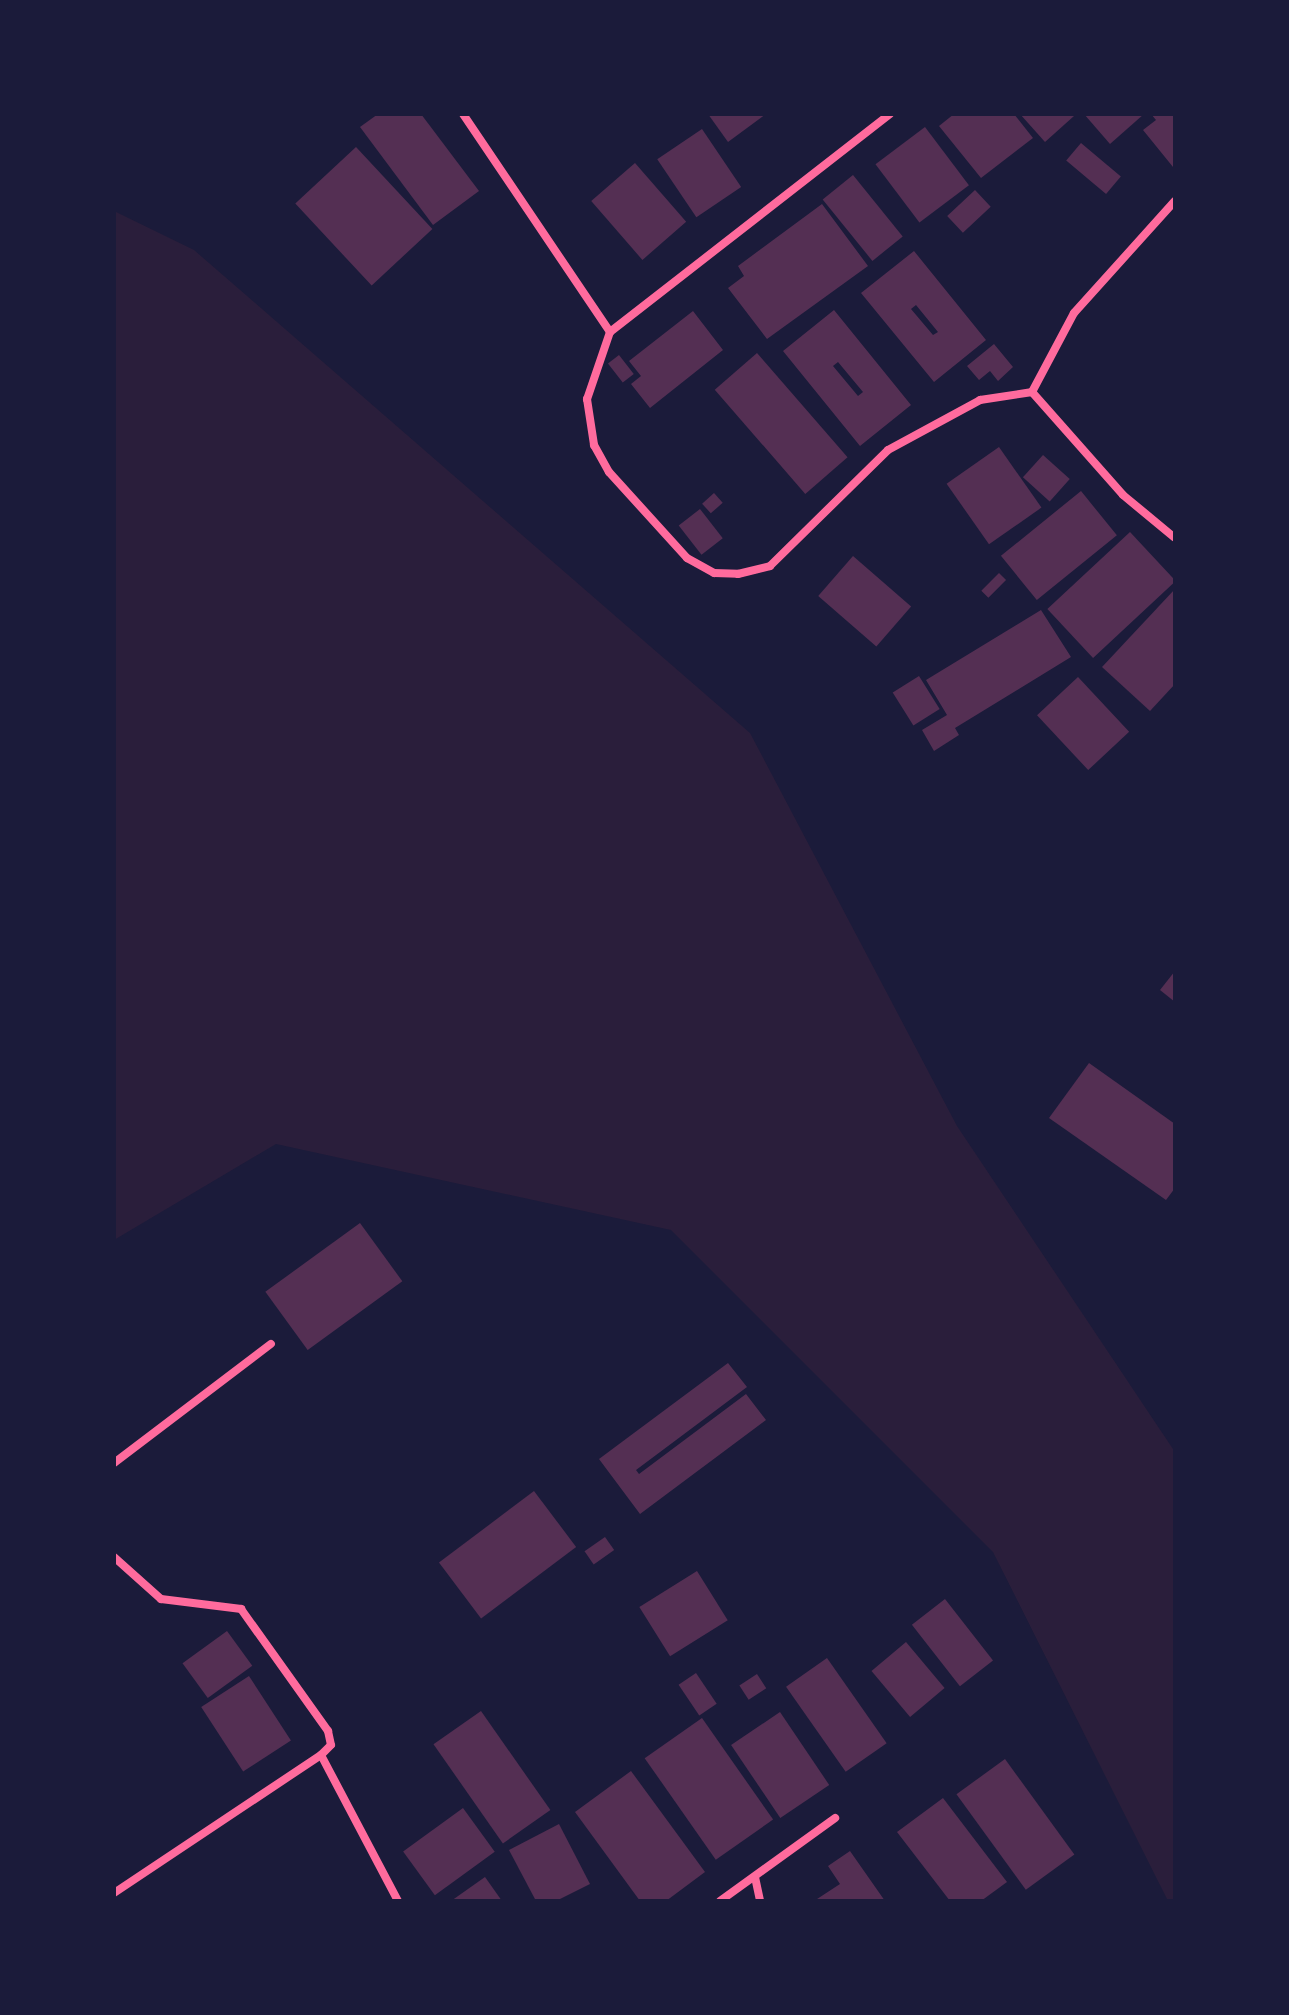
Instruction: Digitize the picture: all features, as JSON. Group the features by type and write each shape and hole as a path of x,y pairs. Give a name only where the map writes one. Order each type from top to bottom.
{"street":[{"path":"463,114 610,332"},
{"path":"877,124 878,114"},
{"path":"890,114 610,332 587,399 594,445 609,472 687,558 714,573 738,574 770,566 888,450 980,400 1032,392"},
{"path":"1032,392 1074,313 1175,201"},
{"path":"1032,392 1123,495 1175,538"},
{"path":"114,1463 271,1344"},
{"path":"114,1557 161,1599 241,1609 328,1731 331,1745 321,1755 114,1893"},
{"path":"321,1755 398,1901"},
{"path":"720,1901 835,1818"},
{"path":"755,1877 760,1901"}],"shaded area":[{"path":"114,211 194,250 750,733 957,1126 1175,1452 1175,1901 1168,1901 993,1552 671,1230 276,1144 114,1240"}],"building":[{"path":"378,114 421,114 479,191 433,225 360,127"},
{"path":"708,114 766,114 728,142"},
{"path":"954,114 1014,114 1033,138 981,178 939,126"},
{"path":"1020,114 1071,114 1074,116 1045,142"},
{"path":"1084,114 1144,114 1110,144"},
{"path":"1151,114 1175,114 1173,167 1143,130 1156,120"},
{"path":"925,127 969,185 919,223 875,164"},
{"path":"702,129 741,187 696,217 657,159"},
{"path":"1081,143 1121,176 1106,194 1066,161"},
{"path":"356,147 432,229 372,286 295,204"},
{"path":"635,163 686,222 642,260 591,201"},
{"path":"853,175 903,236 872,261 823,200"},
{"path":"975,190 991,207 963,233 947,216"},
{"path":"822,204 868,266 767,339 728,288 744,276 738,266"},
{"path":"914,251 986,340 934,382 861,293","holes":["916,305 938,332 933,335 911,309"]},
{"path":"834,310 911,405 860,446 783,351","holes":["838,362 863,392 858,396 833,366"]},
{"path":"693,311 723,350 650,408 631,384 641,376 629,361"},
{"path":"994,344 1013,367 998,381 990,371 979,380 967,366"},
{"path":"757,353 848,457 805,494 715,390"},
{"path":"619,355 634,374 623,383 608,364"},
{"path":"999,447 1041,508 989,544 947,484"},
{"path":"1043,455 1070,479 1050,501 1023,477"},
{"path":"1081,491 1117,535 1037,600 1001,556"},
{"path":"714,493 723,503 711,513 702,504"},
{"path":"700,509 723,538 702,555 679,526"},
{"path":"1130,532 1175,582 1093,658 1047,609"},
{"path":"853,556 911,607 876,647 818,596"},
{"path":"999,573 1006,580 988,598 981,591"},
{"path":"1175,589 1175,684 1150,711 1102,667"},
{"path":"1041,610 1071,657 955,728 959,735 934,751 922,730 947,715 926,680"},
{"path":"919,676 940,709 913,726 893,692"},
{"path":"1078,677 1129,732 1088,770 1037,715"},
{"path":"1175,971 1175,1002 1160,990"},
{"path":"1089,1063 1175,1124 1175,1188 1166,1200 1049,1118"},
{"path":"360,1223 402,1281 308,1350 265,1292"},
{"path":"728,1363 747,1387 636,1470 639,1474 746,1394 766,1420 640,1514 599,1459"},
{"path":"534,1491 576,1547 481,1619 439,1563"},
{"path":"605,1537 614,1550 594,1564 585,1551"},
{"path":"697,1571 728,1620 670,1656 639,1607"},
{"path":"945,1599 993,1660 960,1686 912,1625"},
{"path":"227,1631 252,1666 208,1698 183,1663"},
{"path":"906,1642 945,1688 910,1717 872,1671"},
{"path":"827,1658 887,1743 846,1772 786,1687"},
{"path":"696,1673 717,1704 699,1715 679,1685"},
{"path":"757,1674 766,1688 749,1700 739,1685"},
{"path":"249,1676 291,1741 243,1772 201,1707"},
{"path":"481,1711 550,1810 503,1843 433,1744"},
{"path":"780,1712 829,1785 780,1818 731,1745"},
{"path":"702,1718 773,1820 716,1860 645,1758"},
{"path":"1005,1759 1074,1854 1026,1890 956,1794"},
{"path":"631,1771 705,1872 666,1901 640,1901 575,1812"},
{"path":"943,1798 1007,1882 981,1901 950,1901 897,1832"},
{"path":"463,1808 495,1852 435,1895 403,1851"},
{"path":"559,1824 590,1884 556,1901 536,1901 509,1850"},
{"path":"850,1851 885,1901 814,1901 840,1884 828,1866"},
{"path":"485,1877 502,1901 451,1901"}]}
